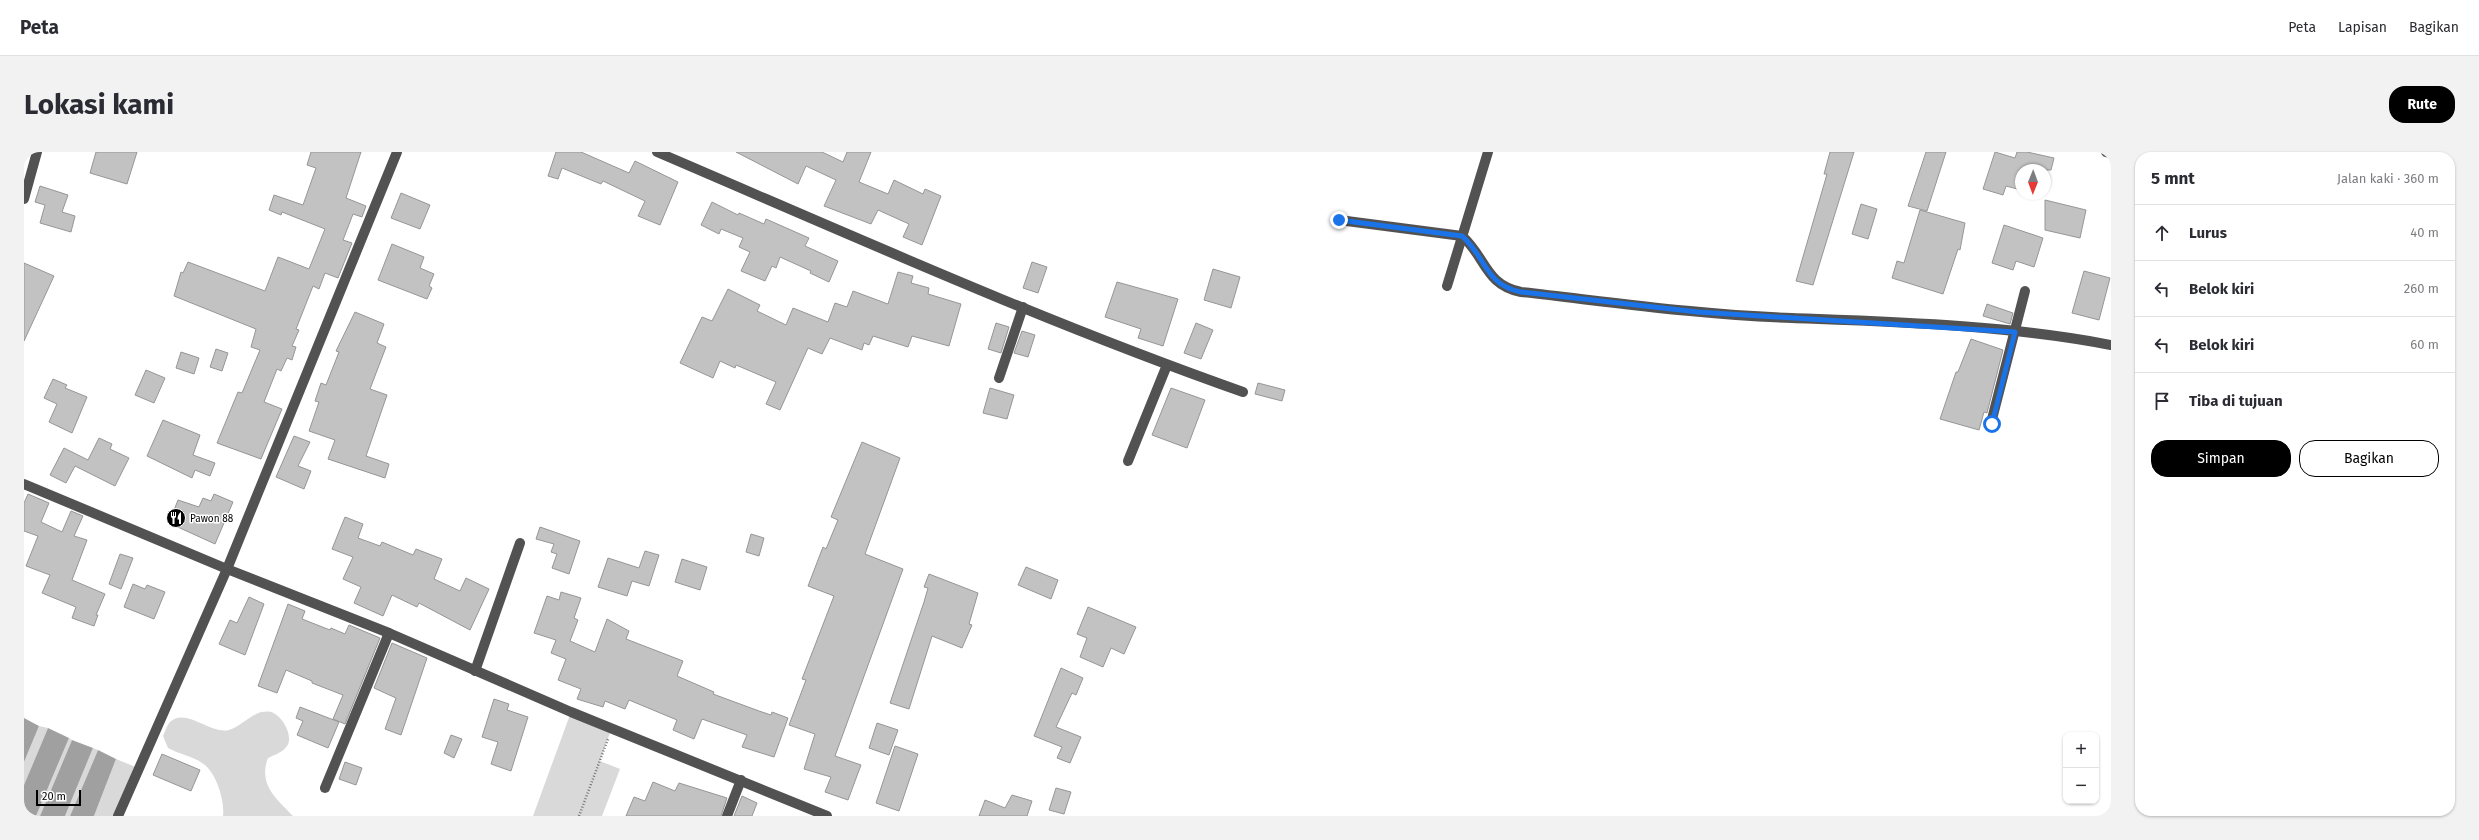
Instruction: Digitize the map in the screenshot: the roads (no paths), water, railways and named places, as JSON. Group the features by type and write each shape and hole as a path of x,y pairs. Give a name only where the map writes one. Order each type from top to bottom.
{"street":[{"path":"24,199 37,152"},
{"path":"118,816 227,569 397,152"},
{"path":"657,152 1023,307 1167,365 1243,392"},
{"path":"1447,286 1488,152"},
{"path":"2106,152 2111,153"},
{"path":"1339,220 1462,236 1472,247 1497,283 1521,292 1698,312 2015,332 2073,338 2111,345"},
{"path":"1992,424 2025,291"},
{"path":"999,378 1023,307"},
{"path":"1128,461 1167,365"},
{"path":"24,484 227,569 389,633 476,671 827,816"},
{"path":"476,671 520,543"},
{"path":"325,788 389,633"},
{"path":"727,816 741,780"}],"place":[{"name":"Pawon 88","path":"176,518"}]}
